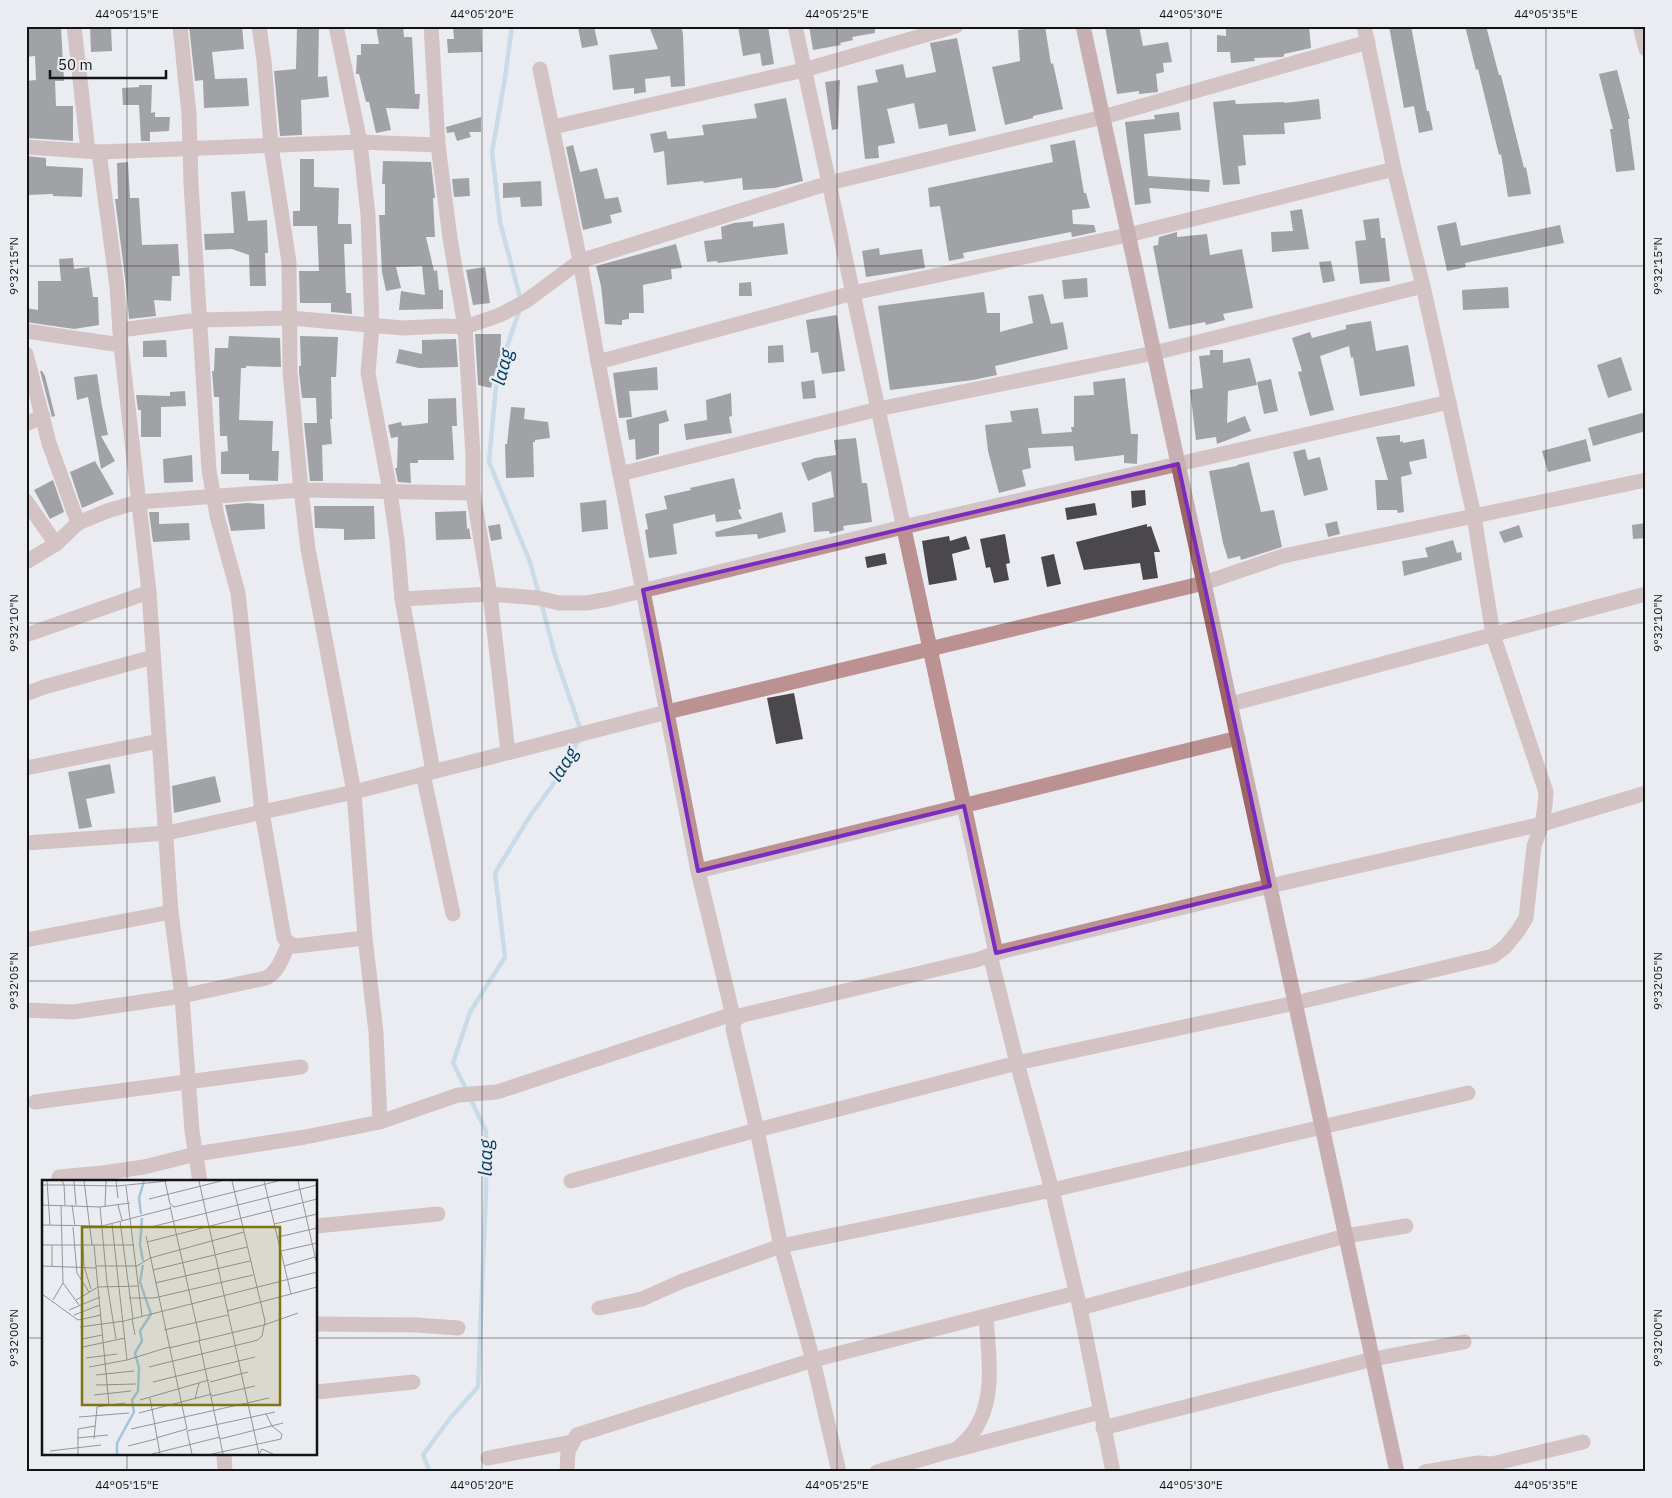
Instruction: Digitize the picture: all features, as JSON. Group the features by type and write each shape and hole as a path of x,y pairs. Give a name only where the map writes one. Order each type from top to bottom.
{"street":[{"path":"74,26 117,287 121,345 149,592 171,912 182,996 192,1131 200,1180"},
{"path":"180,26 190,114 191,184 209,470 219,526 238,593 262,812 284,938 295,946 365,938"},
{"path":"259,26 271,146 289,262 290,372 308,548 354,792 365,938 376,1032 380,1122"},
{"path":"336,26 360,142 368,215 372,326 368,373 390,491 397,540 402,600 428,773 453,914"},
{"path":"432,26 438,145 464,327 473,455 473,493 490,594 508,752"},
{"path":"795,26 964,806 993,954 1017,1063 1052,1190 1078,1300 1113,1472"},
{"path":"553,127 804,70 956,26"},
{"path":"1083,26 1397,1472"},
{"path":"571,1181 757,1130 1017,1063 1295,1003 1493,956 1505,947 1518,931 1526,918 1534,846 1542,824 1546,792 1493,635 1474,516 1423,286 1394,169 1364,26"},
{"path":"1640,26 1646,49"},
{"path":"120,330 200,320 290,318 403,328 464,327 500,316 526,301 580,261 829,183 1103,117 1368,42"},
{"path":"540,69 580,261 598,362 698,871 734,1017 733,1028 757,1130 781,1246 813,1360 839,1472"},
{"path":"26,147 94,152 360,142 438,145"},
{"path":"598,362 853,293 1128,235 1394,169"},
{"path":"620,474 878,409 1154,353 1423,286"},
{"path":"26,331 121,345"},
{"path":"26,354 49,443 78,522"},
{"path":"402,600 490,594 538,598 559,603 587,603 904,527 1449,402"},
{"path":"26,424 43,416"},
{"path":"26,843 166,832 354,792 667,712 1204,583 1283,556 1646,480"},
{"path":"26,562 56,544 78,522 138,502 301,490 473,493"},
{"path":"26,501 56,544"},
{"path":"26,635 149,592"},
{"path":"1230,704 1646,594"},
{"path":"26,694 44,687 154,657"},
{"path":"698,871 1238,738"},
{"path":"26,768 159,742"},
{"path":"58,1177 144,1167 196,1154 305,1137 380,1122 458,1095 497,1092 734,1017 976,960 993,954 1270,886 1542,824 1646,793"},
{"path":"26,940 171,912"},
{"path":"26,1010 73,1012 182,996 266,978 277,968 289,943"},
{"path":"35,1102 188,1080 301,1067"},
{"path":"599,1308 642,1299 680,1282 781,1246 1052,1190 1468,1093"},
{"path":"318,1226 438,1214"},
{"path":"567,1472 568,1451 577,1435 813,1360 986,1316 1078,1300 1346,1236 1406,1226"},
{"path":"957,1449 977,1427 986,1405 989,1386 986,1316"},
{"path":"318,1324 417,1325 458,1328"},
{"path":"1103,1428 1373,1359 1464,1342"},
{"path":"318,1392 413,1382"},
{"path":"877,1472 1100,1412"},
{"path":"488,1458 572,1442"},
{"path":"1425,1472 1478,1463 1492,1464 1584,1442"},
{"path":"224,1456 225,1472"}],"highlighted area":[{"path":"1178,464 1270,886 996,953 964,806 698,871 643,590"}],"building":[{"path":"90,26 111,26 112,51 91,52"},
{"path":"189,26 242,26 244,49 212,52 215,79 247,78 249,106 204,108 203,80 195,81"},
{"path":"297,26 319,26 318,77 327,76 329,97 301,100 302,135 280,136 274,71 296,69"},
{"path":"376,26 403,26 404,37 412,37 415,94 420,94 419,109 386,108 391,130 376,133 369,102 366,102 359,74 356,74 357,55 361,55 361,44 379,44"},
{"path":"453,26 481,26 482,52 448,53 447,39 454,39"},
{"path":"594,26 598,45 582,48 578,28"},
{"path":"649,26 681,26 685,86 671,87 670,76 645,79 646,92 634,94 634,88 613,90 609,55 658,49"},
{"path":"738,26 768,26 774,64 762,66 760,53 743,56"},
{"path":"809,26 875,26 875,33 852,37 853,40 840,43 841,45 813,50"},
{"path":"1045,26 1051,64 1053,63 1063,109 1005,125 992,67 1020,61 1018,30"},
{"path":"1105,26 1139,26 1143,46 1168,42 1172,62 1163,63 1164,72 1156,74 1158,92 1139,94 1139,91 1117,94"},
{"path":"1226,26 1309,26 1311,48 1284,54 1282,57 1254,58 1255,61 1231,63 1230,52 1217,52 1217,35 1226,36"},
{"path":"1389,26 1411,26 1427,111 1429,111 1433,130 1419,133 1414,106 1404,108"},
{"path":"1465,26 1486,26 1499,75 1501,75 1524,168 1526,167 1531,194 1508,197 1501,154 1499,155 1478,69 1476,70"},
{"path":"61,27 64,81 55,81 56,106 73,106 73,141 26,138 26,81 36,80 35,56 26,57 26,32 29,32 29,28"},
{"path":"957,38 976,131 949,136 947,124 919,129 914,103 887,109 895,143 878,146 879,158 865,159 857,86 878,82 875,70 903,64 906,78 936,72 930,43"},
{"path":"1617,70 1630,119 1628,119 1635,170 1616,172 1610,129 1613,129 1599,74"},
{"path":"840,80 838,129 832,130 825,82"},
{"path":"139,85 152,85 151,113 155,112 155,117 170,117 169,131 150,132 150,141 141,141 139,105 123,105 122,88 139,87"},
{"path":"786,98 803,181 775,188 743,190 742,178 667,185 664,151 654,153 650,134 666,131 668,139 704,135 702,125 757,118 754,104"},
{"path":"1319,99 1321,119 1284,123 1285,134 1243,135 1246,165 1238,166 1240,184 1223,185 1213,102 1235,100 1236,104 1284,103"},
{"path":"1179,112 1181,130 1144,134 1148,176 1210,180 1209,192 1149,188 1151,203 1135,205 1125,122 1155,119 1154,115"},
{"path":"481,117 481,132 469,132 471,137 457,141 454,132 447,133 446,127"},
{"path":"1075,140 1084,193 1086,193 1090,208 1072,210 1073,224 1094,225 1096,232 1072,237 1071,232 963,253 964,258 949,261 940,206 930,207 928,188 1053,162 1050,145"},
{"path":"573,145 580,172 597,168 605,199 618,197 622,212 610,215 612,223 583,230 566,147"},
{"path":"26,156 46,158 46,166 83,168 82,197 53,196 53,194 26,195"},
{"path":"300,159 314,159 314,187 339,188 338,224 351,224 352,244 344,244 346,293 351,293 352,314 331,312 331,303 300,303 299,271 319,271 317,226 293,226 293,211 300,211"},
{"path":"383,161 431,162 435,198 433,198 435,237 426,237 434,271 437,270 439,290 443,290 443,309 399,310 401,291 425,295 422,266 396,267 401,288 386,291 382,272 379,215 385,215 385,184 382,184"},
{"path":"128,162 130,198 139,198 142,245 178,244 180,276 172,276 171,301 154,300 156,316 129,319 115,199 118,199 117,163"},
{"path":"469,178 470,196 454,197 452,179"},
{"path":"541,181 542,206 521,207 520,197 503,198 503,183"},
{"path":"245,191 248,221 267,220 266,286 250,286 249,255 232,249 205,250 204,234 234,233 231,192"},
{"path":"1302,209 1309,249 1272,252 1271,232 1293,231 1290,211"},
{"path":"1379,218 1381,238 1385,238 1390,281 1360,284 1355,241 1366,240 1363,220"},
{"path":"753,221 753,227 784,223 788,254 718,263 717,261 707,262 704,241 722,239 721,227 734,223"},
{"path":"1456,222 1461,246 1560,225 1564,243 1465,263 1466,267 1447,271 1437,226"},
{"path":"1177,232 1177,237 1207,234 1210,255 1242,249 1253,308 1223,314 1225,320 1206,325 1205,322 1169,329 1153,246 1158,245 1159,237"},
{"path":"676,244 682,268 671,269 672,279 643,285 644,313 629,313 629,319 622,320 622,325 605,324 601,286 596,266"},
{"path":"879,248 880,255 922,249 925,268 866,277 862,251"},
{"path":"73,258 74,269 89,267 93,297 98,297 99,325 74,329 26,322 26,308 38,310 38,281 61,281 59,259"},
{"path":"1331,261 1335,281 1323,283 1319,262"},
{"path":"485,267 490,303 473,305 466,270"},
{"path":"1087,278 1088,297 1064,299 1062,280"},
{"path":"751,282 752,296 739,296 739,283"},
{"path":"1508,287 1509,308 1463,310 1462,290"},
{"path":"984,292 987,313 1000,313 1000,332 1033,323 1028,296 1043,294 1051,324 1063,322 1068,349 995,366 997,375 973,380 890,390 878,306"},
{"path":"837,315 845,371 822,374 818,352 811,353 806,320"},
{"path":"1371,321 1376,351 1408,345 1415,386 1360,396 1353,357 1351,358 1349,346 1320,356 1334,410 1310,416 1298,372 1302,371 1292,338 1310,332 1312,338 1346,329 1346,325"},
{"path":"475,334 501,334 500,368 496,368 491,388 478,385"},
{"path":"229,336 280,338 281,367 246,366 246,368 241,368 239,420 273,421 272,451 279,451 278,481 249,480 249,474 221,474 221,452 228,451 227,436 220,436 219,397 214,397 212,371 214,371 215,348 228,348"},
{"path":"300,336 338,337 336,377 331,377 332,419 330,419 332,444 322,445 323,481 310,481 304,423 317,423 316,398 302,398 299,372 299,366 301,366"},
{"path":"456,339 458,367 419,368 396,363 399,349 422,354 422,340"},
{"path":"166,340 167,357 143,357 143,341"},
{"path":"783,345 784,362 768,363 768,346"},
{"path":"1210,350 1223,350 1223,363 1250,358 1257,385 1228,391 1227,423 1245,416 1251,431 1217,444 1216,437 1196,440 1190,390 1203,388 1199,356 1210,355"},
{"path":"1621,357 1632,390 1608,398 1597,365"},
{"path":"657,367 658,390 629,391 632,417 619,418 613,373"},
{"path":"40,371 45,376 55,416 52,417"},
{"path":"97,374 108,435 101,436 115,461 101,469 88,397 77,400 74,377"},
{"path":"1125,378 1131,434 1138,434 1137,464 1124,463 1124,455 1075,461 1073,446 1028,448 1031,468 1022,470 1026,486 999,493 988,451 985,425 1012,422 1010,411 1038,408 1042,434 1072,432 1071,427 1074,427 1074,396 1094,395 1093,382"},
{"path":"1271,379 1278,411 1264,414 1257,382"},
{"path":"814,380 816,398 803,399 801,382"},
{"path":"185,391 186,406 161,407 161,437 141,437 141,410 138,410 136,395 170,396 170,392"},
{"path":"731,393 732,416 729,417 732,433 686,440 684,424 707,420 706,400"},
{"path":"456,398 457,426 452,426 454,460 418,460 418,463 410,463 411,483 398,482 395,468 397,468 398,437 391,438 388,425 401,422 402,426 428,423 428,399"},
{"path":"511,407 525,408 524,419 548,422 550,438 533,442 534,477 506,478 505,444 507,444"},
{"path":"666,410 669,421 659,424 659,454 636,460 635,439 629,440 626,420"},
{"path":"1646,412 1646,431 1593,446 1588,428"},
{"path":"1400,435 1400,442 1403,441 1403,443 1424,439 1427,458 1409,462 1412,474 1401,477 1404,512 1377,510 1375,480 1388,480 1376,437"},
{"path":"856,438 862,483 867,483 872,522 843,526 844,530 830,534 829,531 814,532 812,503 834,497 831,471 808,481 801,463 815,458 836,455 834,440"},
{"path":"1586,439 1591,461 1548,472 1542,451"},
{"path":"1305,449 1308,460 1320,457 1328,490 1304,496 1293,452"},
{"path":"192,455 193,482 164,483 163,459"},
{"path":"95,461 114,494 82,508 70,472"},
{"path":"1249,462 1261,512 1274,510 1282,547 1241,560 1240,556 1228,559 1223,543 1209,471"},
{"path":"734,478 741,509 738,510 742,519 716,522 715,514 673,524 677,554 649,558 645,530 648,529 645,514 667,509 664,496"},
{"path":"53,480 64,512 50,519 34,490"},
{"path":"1145,490 1146,505 1132,508 1131,491"},
{"path":"606,500 608,529 582,532 580,503"},
{"path":"1095,503 1097,515 1067,520 1065,508"},
{"path":"264,504 265,529 231,531 225,505"},
{"path":"314,506 374,506 375,539 344,540 344,529 315,528"},
{"path":"466,511 467,529 469,528 471,539 436,540 435,512"},
{"path":"149,512 159,512 159,524 189,523 190,540 153,542"},
{"path":"782,512 786,532 758,539 757,534 716,537 715,532"},
{"path":"1337,521 1340,534 1328,537 1325,524"},
{"path":"1646,523 1646,538 1633,539 1632,525"},
{"path":"500,524 502,539 491,541 488,526"},
{"path":"1147,524 1147,527 1151,526 1160,552 1154,552 1158,578 1143,580 1140,563 1084,570 1076,542"},
{"path":"1519,525 1523,537 1504,543 1499,532"},
{"path":"1005,534 1010,563 1006,564 1009,580 994,583 990,567 986,568 980,539"},
{"path":"949,536 950,541 966,536 970,549 952,554 957,580 929,585 922,541"},
{"path":"1453,540 1457,553 1461,552 1462,560 1404,576 1402,561 1428,557 1425,548"},
{"path":"885,553 887,564 867,568 865,557"},
{"path":"1054,554 1061,584 1047,587 1041,557"},
{"path":"794,693 803,739 776,744 767,698"},
{"path":"110,764 115,793 86,799 92,827 79,829 68,772"},
{"path":"215,776 221,802 174,813 172,786"}],"waterway":[{"name":"laag","path":"512,26 492,152 500,222 521,301"},
{"name":"laag","path":"520,309 497,375 489,462 530,562 539,595"},
{"name":"laag","path":"541,602 555,655 581,731"},
{"name":"laag","path":"467,1091 453,1063 470,1012 505,957 495,873 530,816 552,786 580,738"},
{"name":"laag","path":"430,1472 423,1455 451,1417 478,1387 486,1191 486,1131 470,1098"}]}
